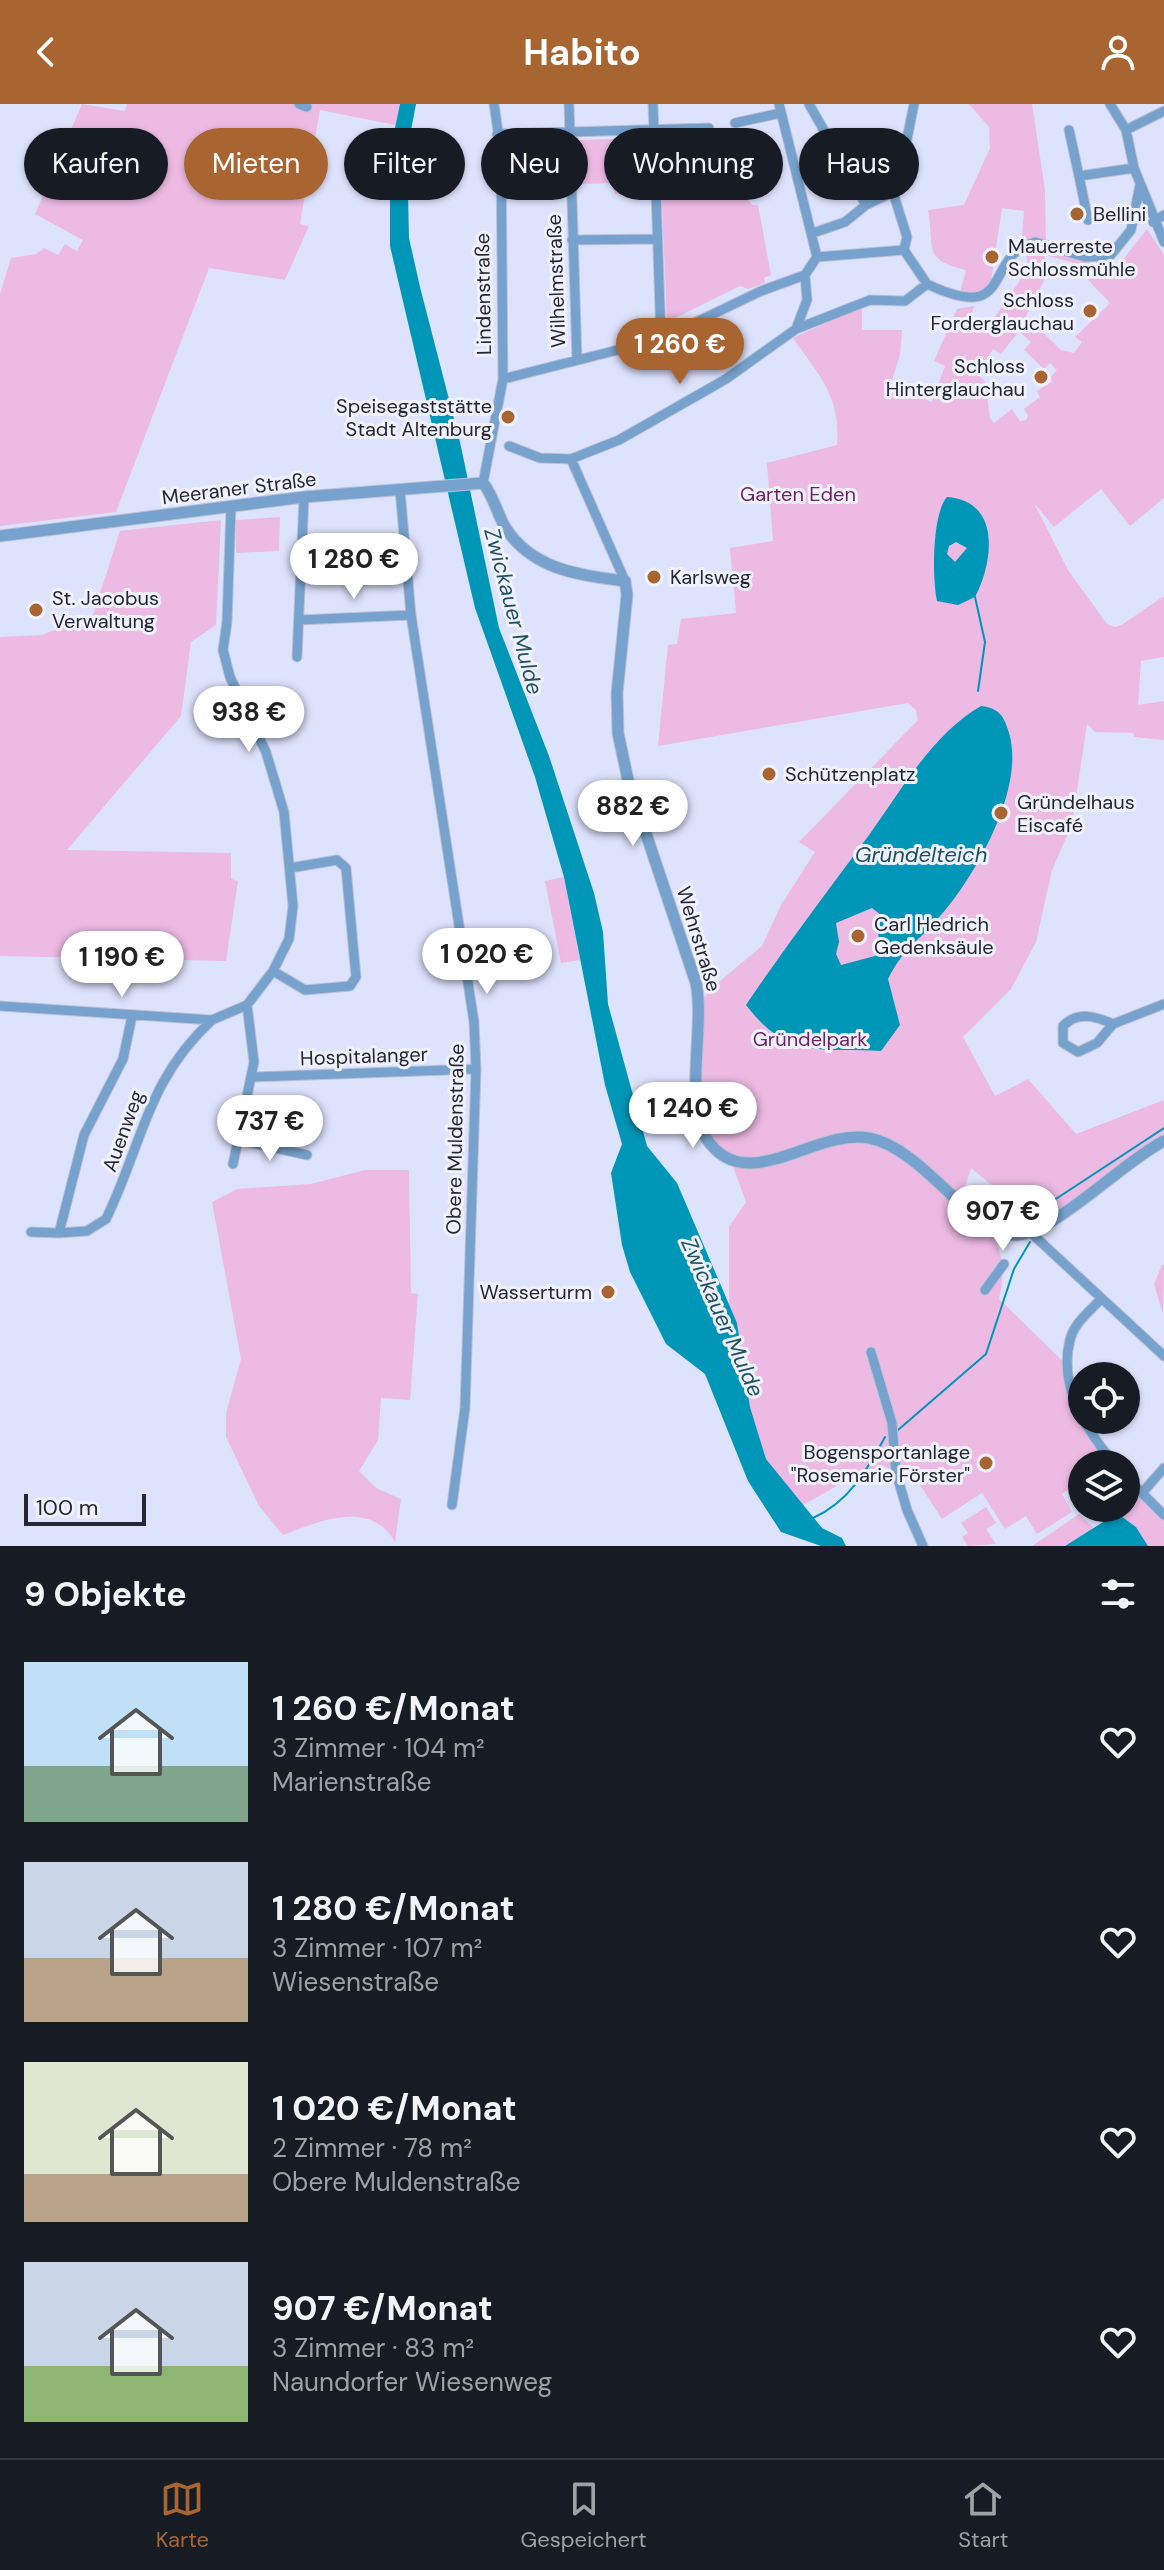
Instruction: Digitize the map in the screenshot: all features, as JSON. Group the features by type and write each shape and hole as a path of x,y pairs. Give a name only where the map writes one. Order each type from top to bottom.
{"street":[{"name":"Lindenstraße","path":"494,104 496,128"},
{"name":"Wilhelmstraße","path":"569,104 570,128"},
{"path":"653,104 655,128"},
{"path":"809,104 866,205"},
{"path":"909,128 914,104"},
{"path":"1110,104 1126,130 1134,168 1153,222 1164,242"},
{"path":"503,379 661,339 761,291 805,275 817,257 780,109 735,123"},
{"path":"1126,130 1164,111"},
{"path":"1069,130 1088,220"},
{"path":"1079,176 1134,168"},
{"path":"895,200 907,237 904,250 927,284 958,298 972,298 992,289 1010,261 1035,242 1085,257 1110,256 1131,230 1140,185"},
{"name":"Lindenstraße","path":"479,482 503,379 501,200"},
{"name":"Wilhelmstraße","path":"571,200 577,360"},
{"path":"656,200 661,339"},
{"path":"813,233 845,222 876,200"},
{"path":"1153,222 1164,215"},
{"path":"572,240 657,239"},
{"path":"817,257 904,250"},
{"path":"796,329 807,300 805,275"},
{"path":"509,446 540,458 571,459 619,440 726,379 796,329 870,300 905,301 927,284"},
{"name":"Wehrstraße","path":"571,459 625,581 627,595 617,693 618,733 628,780 700,1003 699,1123 713,1146 730,1158 760,1164 832,1138 872,1138 905,1153 992,1230 1008,1236 1030,1232"},
{"path":"479,482 508,531 536,559 559,570 625,581"},
{"name":"Meeraner Straße","path":"0,536 304,497 479,482"},
{"name":"Obere Muldenstraße","path":"400,490 411,615 474,1022 476,1069 465,1408 452,1505"},
{"path":"297,657 304,497"},
{"path":"0,1006 212,1020 247,1005 273,971 289,939 293,906 284,812 266,752 230,677 223,650 227,622 231,507"},
{"path":"299,620 411,615"},
{"path":"273,971 305,990 350,986 356,977 346,868 337,860 290,868"},
{"path":"1113,1024 1091,1016 1074,1017 1063,1026 1063,1043 1078,1052 1088,1049 1113,1024 1164,1004"},
{"path":"233,1164 253,1077 247,1005"},
{"name":"Auenweg","path":"59,1233 84,1135 123,1059 132,1016"},
{"name":"Auenweg","path":"31,1232 87,1231 106,1219 156,1092 185,1045 212,1020"},
{"name":"Hospitalanger","path":"253,1077 476,1069"},
{"path":"239,1140 307,1155"},
{"path":"1164,1141 1030,1232 1164,1356"},
{"path":"985,1290 1004,1264"},
{"path":"1100,1300 1080,1320 1070,1339 1070,1368 1080,1419 1104,1450"},
{"path":"871,1352 892,1423 896,1472 907,1510 923,1546"},
{"path":"1164,1468 1142,1493 1164,1515"}],"green space":[{"path":"82,104 125,111 127,104 400,104 395,125 320,110 317,128 184,128 184,200 304,200 300,224 309,226 285,280 209,268 116,512 0,526 0,294 11,258 36,254 44,248 58,255 65,244 77,251 83,240 35,214 41,200 168,200 168,128 72,128"},
{"path":"969,104 1032,104 1045,190 1046,245 1107,270 1111,275 1147,229 1164,255 1164,498 1130,526 1101,489 1054,527 1034,503 1068,570 1107,624 1115,627 1123,624 1164,596 1164,657 1141,661 1138,705 1164,701 1164,740 1134,737 1134,733 1095,732 1087,724 1072,824 1052,870 1036,942 1011,989 963,1037 995,1096 1028,1079 1076,1134 1164,1100 1164,1141 1049,1221 1036,1222 971,1168 961,1200 990,1233 1001,1255 999,1299 1068,1366 1068,1434 1097,1434 1106,1450 1068,1450 1068,1490 1062,1494 1068,1505 1068,1515 1037,1534 1026,1516 1005,1529 982,1493 942,1519 916,1479 883,1466 860,1473 803,1505 766,1459 750,1407 737,1323 729,1305 729,1227 746,1202 730,1158 699,1123 700,1003 714,986 762,946 781,905 815,852 799,842 918,720 916,710 908,703 658,746 668,645 677,644 681,619 736,613 730,548 773,541 767,463 837,445 832,400 793,338 862,306 862,330 902,330 900,355 890,386 932,402 945,366 934,361 957,309 974,306 969,322 987,328 1028,269 1026,249 1021,245 1024,211 1002,208 990,288 971,296 959,296 966,270 942,262 933,251 928,210 964,205 990,148 989,127","holes":["1045,255 1071,262 1110,303 1075,337 1082,342 1074,353 1061,350 1026,316 1046,277 1042,276","1019,331 1031,342 1024,350 1044,369 1050,363 1057,370 1051,377 1052,382 1037,391 1040,397 1024,409 1028,416 1026,420 1020,421 1012,409 994,423 990,418 985,381 978,375 993,349 1001,354"]},
{"path":"604,139 604,183 588,184 588,140"},
{"path":"662,200 748,200 758,205 771,275 764,278 765,283 748,289 740,286 667,322"},
{"path":"280,517 279,551 236,553 236,520"},
{"path":"221,520 216,625 191,642 181,716 67,850 231,853 231,879 238,881 226,961 0,956 0,637 42,635 93,615 120,531"},
{"path":"564,877 580,960 561,963 545,881"},
{"path":"365,1170 409,1170 411,1293 418,1294 410,1400 381,1398 378,1440 359,1471 376,1488 401,1499 395,1542 385,1529 359,1517 328,1520 283,1535 259,1506 226,1437 226,1413 241,1359 212,1202 237,1189 311,1184"},
{"path":"1164,1265 1163,1314 1154,1284"},
{"path":"1140,1491 1164,1515 1164,1546 1148,1546 1129,1522 1140,1522"},
{"path":"986,1507 996,1523 986,1529 996,1544 968,1546 962,1537 968,1533 961,1523"},
{"path":"1068,1521 1088,1522 1094,1528 1065,1546 1032,1546"}],"water":[{"path":"400,104 416,104 411,128 395,128"},
{"name":"Zwickauer Mulde","path":"390,200 408,200 409,238 460,442 499,628 549,756 594,893 603,932 608,1004 647,1146 677,1183 737,1323 750,1407 766,1459 822,1528 842,1538 846,1546 821,1546 781,1532 748,1481 705,1374 666,1344 630,1272 622,1245 611,1173 622,1144 605,1085 564,877 535,777 475,608 390,246"},
{"path":"947,497 965,501 985,521 988,536 986,568 975,597 958,605 937,601 934,547 942,505","holes":["956,542 967,548 955,562 947,554 949,546"]},
{"name":"Gründelteich","path":"981,706 996,711 1003,718 1012,756 1010,781 993,834 980,859 950,904 904,954 888,979 900,1025 881,1051 806,1047 776,1035 746,1005 919,764 963,718","holes":["872,908 881,915 878,933 881,950 875,956 841,965 836,954 839,942 836,923"]},
{"path":"1103,1522 1129,1522 1148,1546 1065,1546"}],"waterway":[{"path":"975,597 985,642 978,691"},
{"path":"1036,1224 1042,1208 1164,1128"},
{"path":"898,1430 986,1354 1014,1269 1030,1242"},
{"path":"813,1518 847,1494 864,1473 885,1437"}],"place":[{"name":"Bellini","path":"1077,214"},
{"name":"Mauerreste Schlossmühle","path":"992,257"},
{"name":"Schloss Forderglauchau","path":"1090,311"},
{"name":"Schloss Hinterglauchau","path":"1041,377"},
{"name":"Speisegaststätte Stadt Altenburg","path":"508,417"},
{"name":"Karlsweg","path":"654,577"},
{"name":"St. Jacobus Verwaltung","path":"36,610"},
{"name":"Schützenplatz","path":"769,774"},
{"name":"Gründelhaus Eiscafé","path":"1001,813"},
{"name":"Carl Hedrich Gedenksäule","path":"858,936"},
{"name":"Wasserturm","path":"608,1292"},
{"name":"Bogensportanlage \"Rosemarie Förster\"","path":"986,1463"}],"park label":[{"name":"Garten Eden","path":"798,494"},
{"name":"Gründelpark","path":"810,1039"}]}
